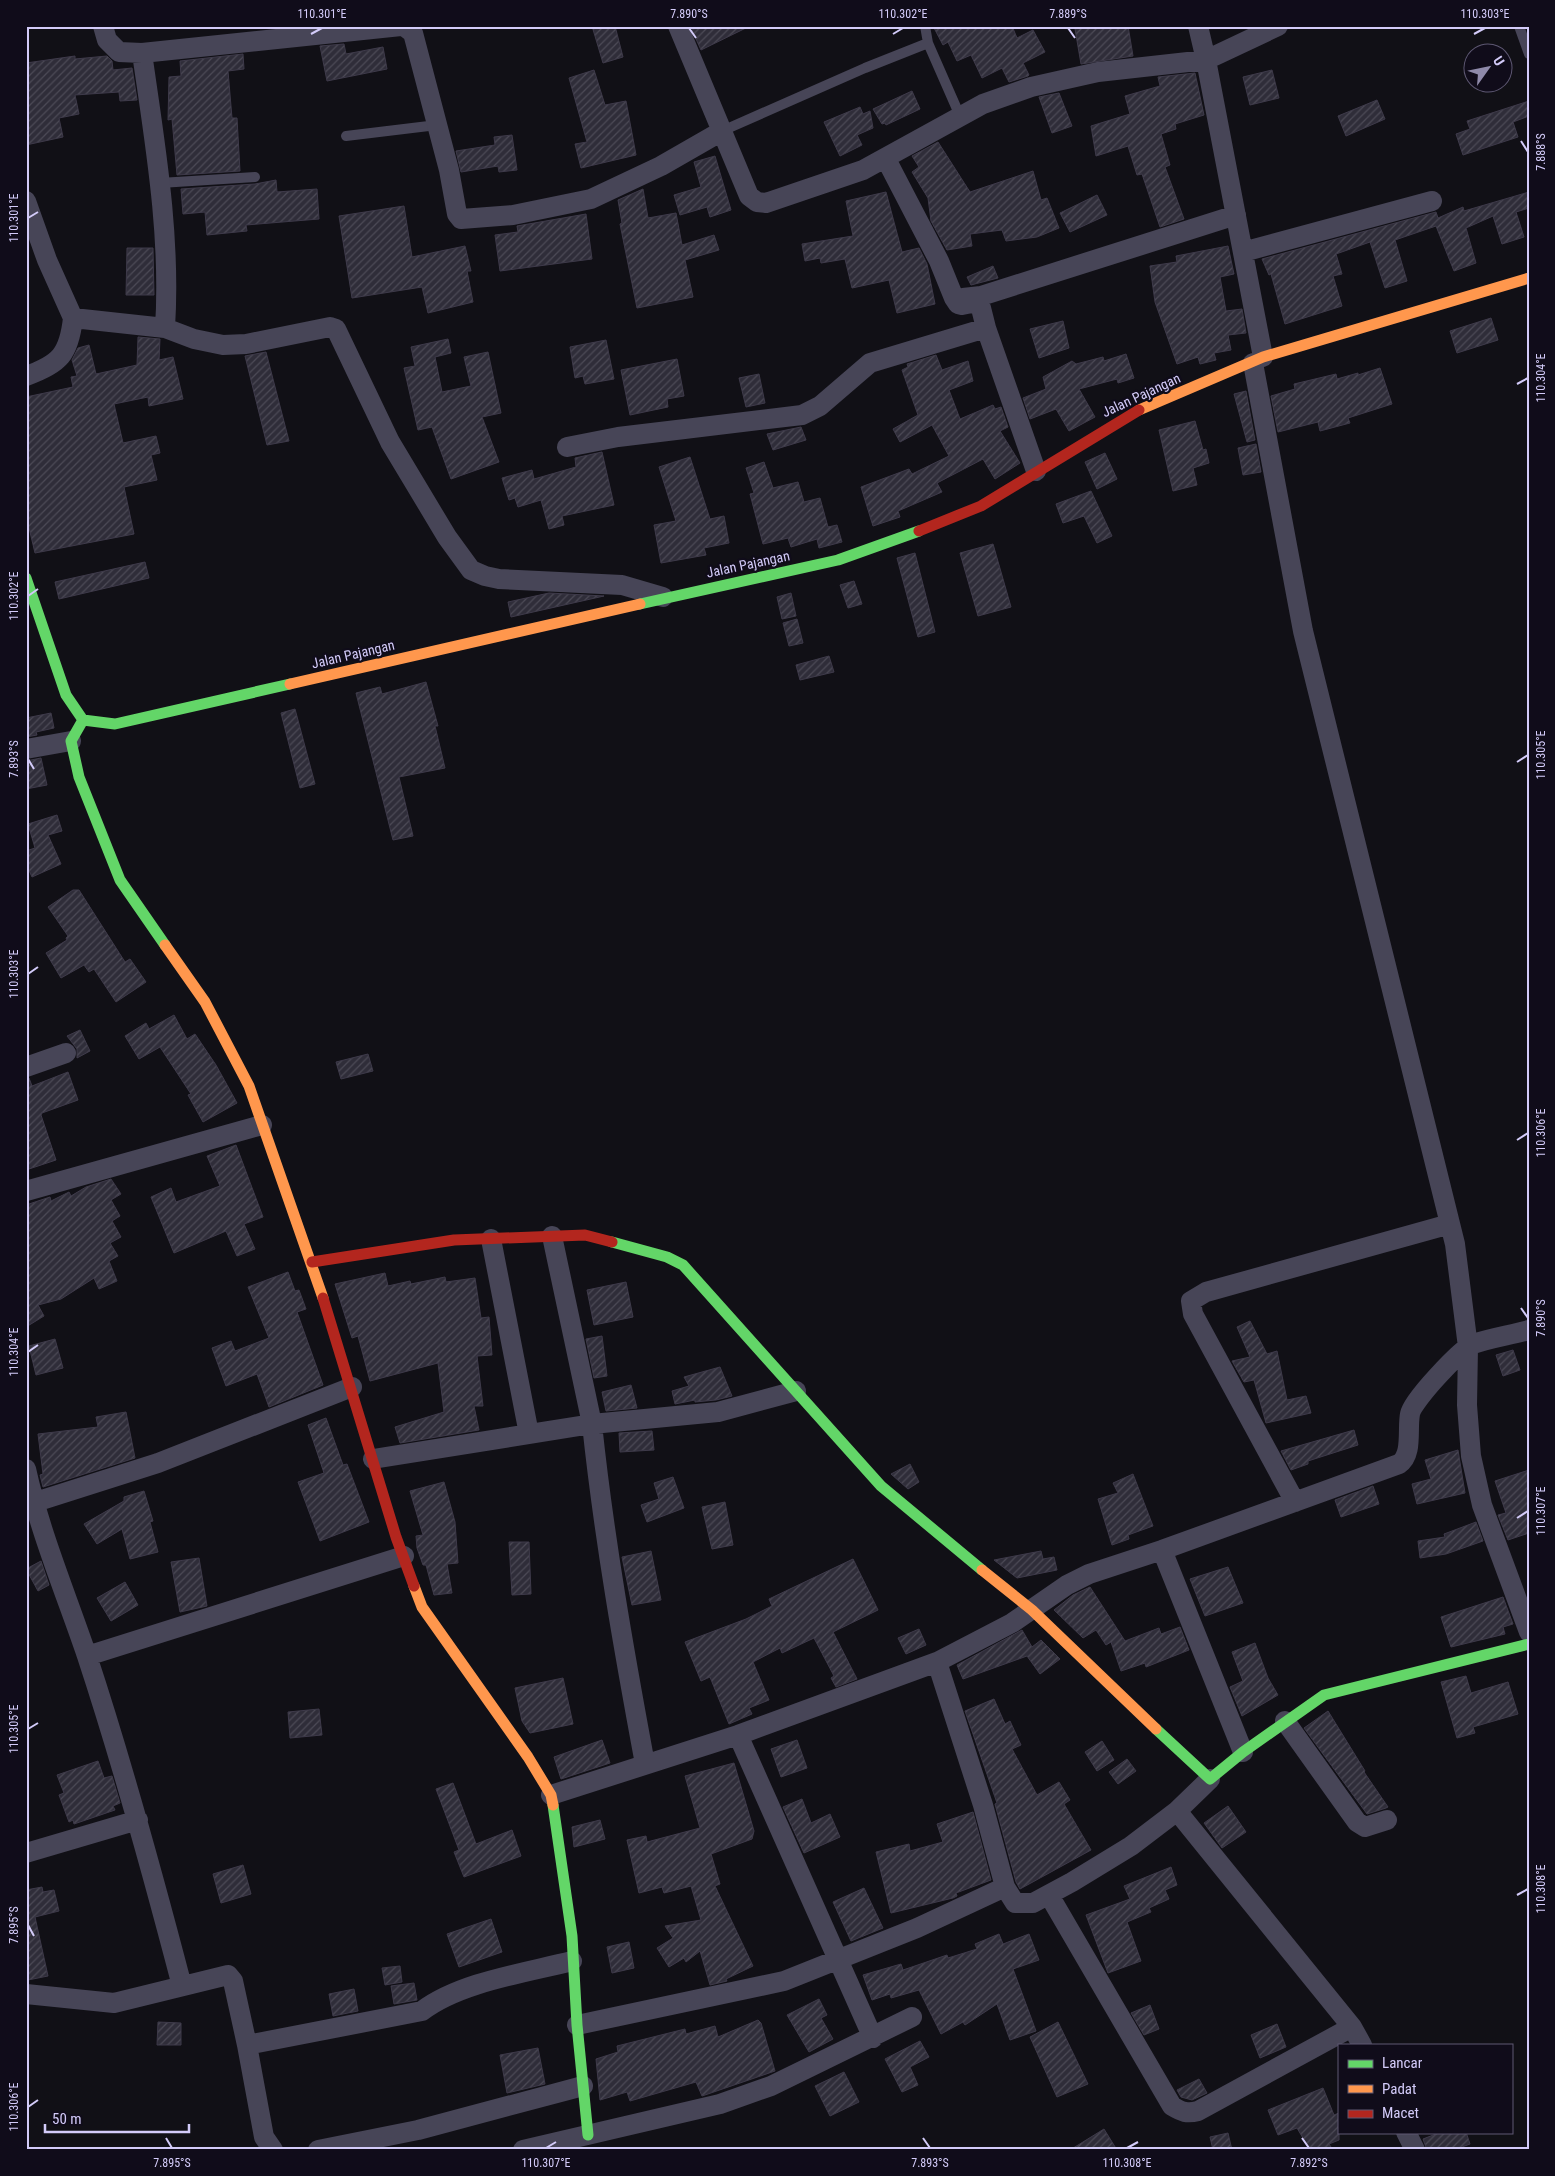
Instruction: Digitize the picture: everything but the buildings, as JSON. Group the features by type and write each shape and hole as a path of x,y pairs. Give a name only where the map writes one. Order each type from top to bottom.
{"street":[{"path":"103,26 107,40 119,52 142,53 402,26 413,33 449,170 456,214 463,220 512,215 591,199 661,166 722,131"},
{"path":"678,26 749,196 757,202 766,203 863,170 983,104 1031,87 1098,72 1206,60 1278,26"},
{"path":"1198,26 1236,216 1303,631 1450,1224 1458,1263 1468,1347 1467,1405 1470,1456 1482,1505 1529,1632"},
{"path":"142,53 160,183 168,281 165,328"},
{"path":"886,159 939,261 954,298 962,305 973,302 979,304 1036,471"},
{"path":"26,200 47,260 73,318 71,336 60,359 48,368 26,376"},
{"path":"1242,252 1432,201"},
{"path":"954,298 981,296 1236,216"},
{"name":"Jalan Pajangan","path":"83,720 115,724 838,560 958,517 989,501 1129,414 1258,360 1529,278"},
{"path":"73,318 165,328 194,339 223,345 246,344 330,327 336,329 390,442 447,537 471,570 499,579 622,585 665,598"},
{"path":"567,448 618,437 802,415 820,406 870,363 986,328"},
{"path":"26,578 66,695 83,720 71,741 79,777 120,880 205,1002 248,1086 312,1262 352,1386 373,1459 422,1607 528,1757 551,1795 572,1936 577,2025 588,2135"},
{"path":"26,749 71,741"},
{"path":"26,1067 66,1053"},
{"path":"26,1191 262,1125"},
{"path":"1295,1502 1192,1314 1191,1301 1206,1292 1450,1224"},
{"path":"312,1262 454,1240 585,1235 667,1257 683,1265 881,1486 951,1546 1032,1610 1124,1700 1210,1779"},
{"path":"552,1236 592,1424 599,1490 618,1615 645,1764"},
{"path":"491,1238 529,1434"},
{"path":"551,1795 738,1735 937,1662 1032,1610 1067,1585 1089,1574 1162,1550 1403,1462 1406,1454 1410,1414 1414,1402 1468,1347 1529,1330"},
{"path":"30,1504 158,1463 352,1386"},
{"path":"373,1459 592,1424 718,1412 796,1391"},
{"path":"26,1469 30,1504 87,1656 138,1820 182,1986"},
{"path":"1162,1550 1243,1752"},
{"path":"87,1656 404,1556"},
{"path":"937,1662 983,1804 1005,1887 1016,1903 1021,1904 1033,1903 1049,1895 1131,1846 1177,1811 1210,1779 1243,1752 1285,1721 1330,1692 1529,1644"},
{"path":"1285,1721 1357,1822 1365,1827 1387,1820"},
{"path":"738,1735 873,2038"},
{"path":"1177,1811 1352,2027 1361,2044"},
{"path":"26,1853 138,1820"},
{"path":"577,2025 784,1981 917,1928 1005,1887"},
{"path":"1049,1895 1172,2106 1182,2112 1189,2114 1198,2111 1352,2027"},
{"path":"247,2045 422,2011 434,2002 456,1992 572,1961"},
{"path":"26,1994 114,2003 228,1975 234,1981 264,2137 273,2150"},
{"path":"523,2150 728,2101 771,2086 873,2038 912,2017"},
{"path":"318,2150 418,2130 583,2086"},
{"path":"1407,2134 1414,2150"}],"lane":[{"path":"925,26 928,43 960,116"},
{"path":"1519,26 1529,54"},
{"path":"722,131 865,68 928,43"},
{"path":"346,136 437,124"},
{"path":"160,183 255,177"}],"traffic: fast":[{"path":"640,604 838,560 919,531"},
{"path":"26,578 66,695 83,720 115,724 290,684"},
{"path":"83,720 71,741 79,777 120,880 165,945"},
{"path":"612,1242 667,1257 683,1265 881,1486 982,1570"},
{"path":"1156,1729 1210,1779 1243,1752 1324,1695 1529,1644"},
{"path":"553,1805 572,1936 577,2025 588,2135"}],"traffic: slow":[{"path":"1139,410 1263,357 1529,278"},
{"path":"290,684 640,604"},
{"path":"165,945 205,1002 249,1086 323,1298"},
{"path":"982,1570 1032,1610 1156,1729"},
{"path":"414,1586 422,1607 528,1757 551,1795 553,1805"}],"traffic: jam":[{"path":"919,531 981,506 1139,410"},
{"path":"312,1262 454,1240 585,1235 612,1242"},
{"path":"323,1298 396,1537 414,1586"}]}
